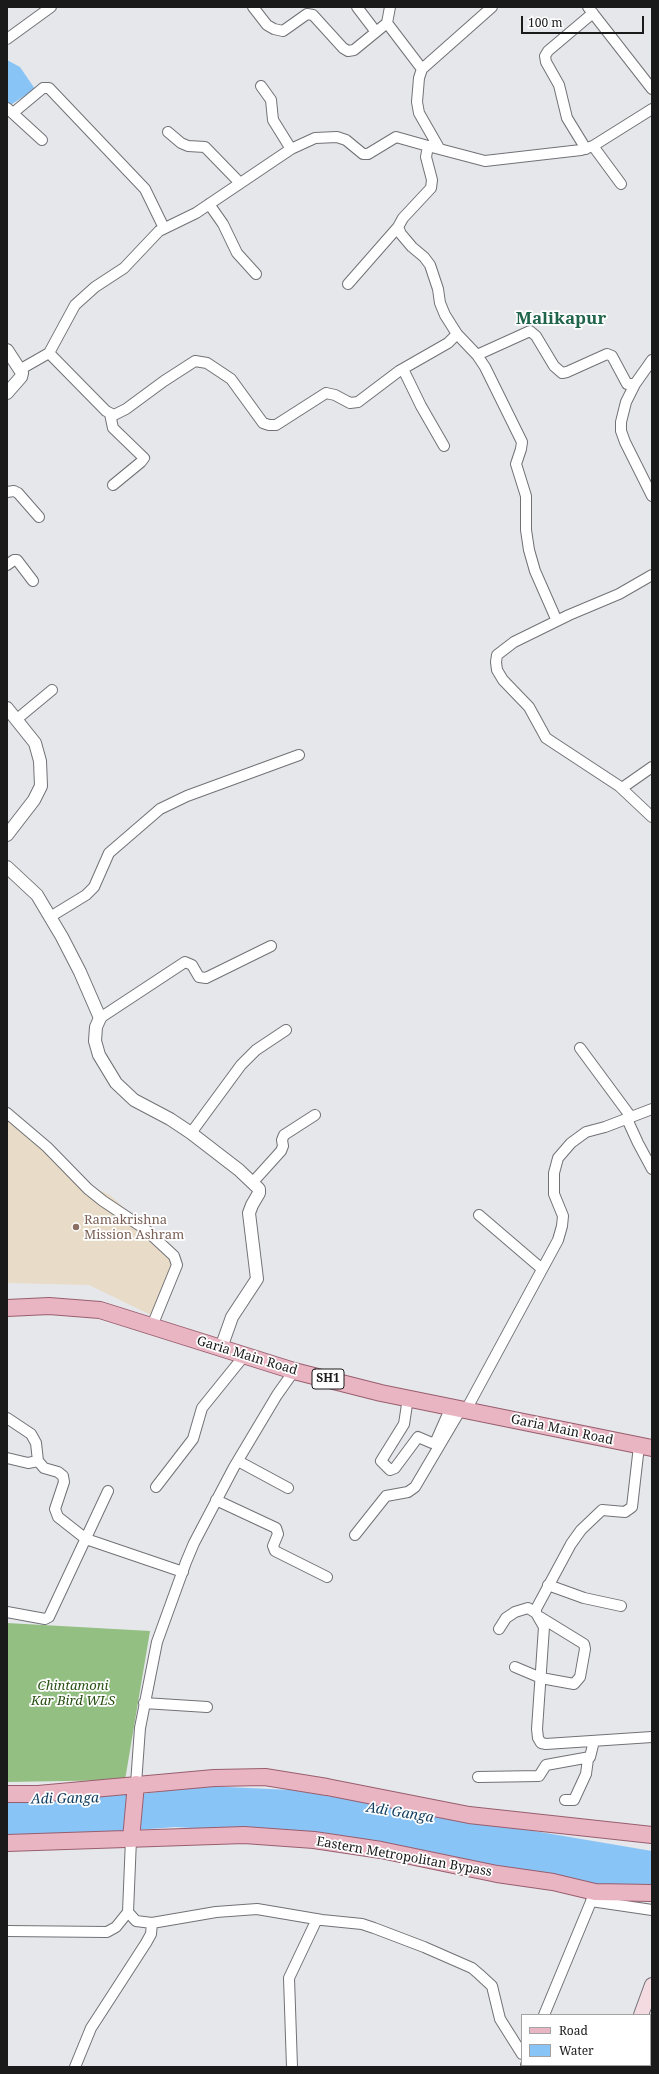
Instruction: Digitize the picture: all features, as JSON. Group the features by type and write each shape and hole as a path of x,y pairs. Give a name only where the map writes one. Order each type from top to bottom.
{"main road":[{"name":"Garia Main Road","path":"7,1308 49,1306 78,1307 100,1310 294,1371 408,1398 646,1447"},
{"path":"7,1794 38,1794 214,1778 265,1777 327,1787 469,1815 652,1835"},
{"path":"131,1839 136,1784"},
{"name":"Eastern Metropolitan Bypass","path":"7,1843 244,1834 314,1840 381,1850 497,1874 553,1882 593,1896 652,1892"},
{"path":"641,2014 651,1993"}],"street":[{"path":"7,39 52,7"},
{"path":"253,7 267,25 274,29 283,31 316,7"},
{"path":"357,7 376,32"},
{"path":"307,14 313,15 343,48 348,51 354,50 387,23 390,7"},
{"path":"439,148 419,113 417,102 419,78 422,68 492,7"},
{"path":"621,184 570,124 564,110 560,85 546,62 545,56 591,10 652,89"},
{"path":"387,23 422,68"},
{"path":"261,86 270,100 273,120 292,149"},
{"path":"42,140 10,110 43,88 49,88 145,189 164,228"},
{"path":"21,369 49,353 75,305 95,287 124,268 164,228 196,213 292,149 314,138 337,137 346,140 363,154 368,154 396,137 403,137 428,146 486,161 590,147 652,109"},
{"path":"168,132 181,143 205,148 240,183"},
{"path":"348,284 398,227 403,218 431,188 432,180 426,157 428,146"},
{"path":"209,204 223,224 234,249 256,274"},
{"path":"398,227 401,234 430,265 442,309 457,334 477,355 522,442 516,464 526,496 526,530 528,550 535,571 557,621"},
{"path":"477,355 530,332 536,336 558,371 567,372 607,354 612,356 627,384 635,384"},
{"path":"110,414 120,413 186,365 195,362 207,363 231,379 263,423 276,425 326,393 334,395 350,403 358,402 403,369 448,343 457,334"},
{"path":"7,350 21,369 21,377 7,393"},
{"path":"49,353 110,414 113,428 144,458 142,462 113,485"},
{"path":"652,360 635,384 623,411 621,431 652,496"},
{"path":"403,369 421,406 444,446"},
{"path":"7,492 14,491 18,493 39,517"},
{"path":"7,565 14,560 17,560 33,581"},
{"path":"652,575 619,594 557,621 501,650 497,655 497,670 503,680 529,707 546,738 582,760 594,770 622,788 652,817"},
{"path":"17,719 52,690"},
{"path":"7,708 30,736 39,752 40,786 34,800 7,835"},
{"path":"50,917 86,895 94,887 109,853 160,810 181,798 298,755"},
{"path":"622,788 652,767"},
{"path":"7,867 37,895 80,972 100,1018"},
{"path":"221,1348 232,1317 258,1280 249,1212 259,1193 259,1189 253,1182 191,1134 170,1119 134,1100 116,1083 99,1055 96,1041 96,1027 100,1018 185,962 192,965 199,977 206,978 271,946"},
{"path":"191,1134 241,1065 256,1050 286,1030"},
{"path":"580,1048 629,1118 638,1143 652,1169"},
{"path":"355,1535 386,1496 408,1492 415,1487 558,1240 563,1216 554,1194 554,1173 558,1158 572,1143 586,1132 605,1127 652,1109"},
{"path":"7,1113 47,1147 103,1202 145,1229 174,1256 177,1265 152,1326"},
{"path":"253,1182 281,1151 284,1135 315,1115"},
{"path":"479,1215 542,1269"},
{"path":"156,1487 193,1439 202,1408 244,1356"},
{"path":"136,1784 140,1728 157,1642 182,1572 194,1542 216,1500 277,1395 294,1371"},
{"path":"408,1398 404,1424 381,1461 390,1470 395,1468 418,1436 432,1442 436,1441 459,1409"},
{"path":"7,1418 30,1434 36,1443 38,1461 44,1468 58,1472 62,1476 64,1482 55,1508 58,1517 86,1539 182,1572"},
{"path":"646,1447 632,1507 625,1512 606,1509 597,1513 577,1536 538,1604 537,1615 544,1627 537,1729 538,1738 541,1743 546,1744 652,1737"},
{"path":"7,1458 28,1464 38,1461"},
{"path":"238,1461 288,1488"},
{"path":"7,1612 45,1618 49,1617 108,1491"},
{"path":"216,1500 276,1528 278,1534 273,1546 275,1551 327,1577"},
{"path":"548,1585 584,1598 621,1606"},
{"path":"499,1629 506,1618 515,1612 528,1608 584,1644 585,1649 578,1682 574,1684 541,1678 515,1667"},
{"path":"144,1703 207,1707"},
{"path":"478,1777 539,1776 546,1765 588,1759 592,1756 594,1741"},
{"path":"565,1800 574,1800 586,1774 588,1759"},
{"path":"7,1931 107,1932 116,1927 128,1912 131,1839"},
{"path":"544,2014 593,1896 652,1910"},
{"path":"128,1912 136,1921 152,1923 216,1912 245,1909 268,1910 317,1919 362,1924 374,1928 472,1968 492,1986 500,2019 521,2051"},
{"path":"292,2067 288,1978 317,1919"},
{"path":"75,2067 91,2028 146,1943 150,1934 152,1923"}],"shaded area":[{"name":"Ramakrishna Mission Ashram","path":"7,1107 38,1133 91,1186 110,1195 182,1260 159,1319 89,1285 7,1283"}],"green space":[{"name":"Chintamoni Kar Bird WLS","path":"7,1623 150,1631 125,1780 7,1782"}],"water":[{"path":"7,60 20,67 35,89 12,104 7,104"},
{"name":"Adi Ganga","path":"204,1786 292,1790 652,1851 652,1886 610,1887 330,1836 175,1827 45,1837 7,1837 7,1796 141,1794"}],"place":[{"name":"Ramakrishna Mission Ashram","path":"76,1227"}],"district":[{"name":"Malikapur","path":"561,319"}]}
